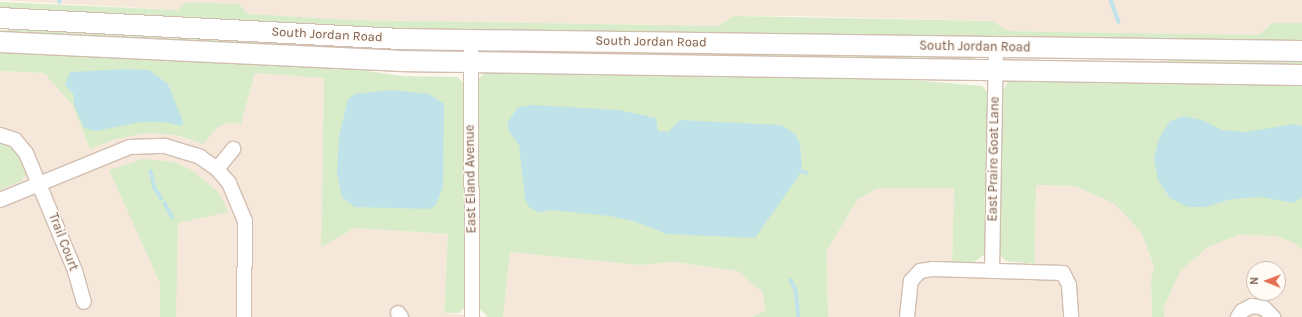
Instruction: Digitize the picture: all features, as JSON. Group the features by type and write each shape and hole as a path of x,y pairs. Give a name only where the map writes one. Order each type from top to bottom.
{"main road":[{"name":"South Jordan Road","path":"0,18 362,37 471,40 1302,51"},
{"name":"South Jordan Road","path":"0,42 471,63 1302,75"}],"street":[{"name":"East Eland Avenue","path":"471,40 472,317"},
{"name":"East Praire Goat Lane","path":"992,271 996,47"},
{"name":"Trail Court","path":"0,135 15,140 22,147 40,184 84,302"},
{"path":"0,200 113,153 148,145 182,150 200,157 217,170 234,192 245,221 244,317"},
{"path":"217,170 233,149"},
{"path":"907,317 910,272 927,270 1069,273 1071,317"},
{"path":"1238,317 1242,311 1252,306 1264,308 1273,317"}],"shaded area":[{"path":"0,0 1302,0 1302,23 1272,23 1259,35 1008,31 992,21 802,16 734,16 718,26 350,20 248,14 239,4 187,2 178,10"},
{"path":"0,71 44,73 72,104 90,149 116,139 146,133 176,135 203,144 218,127 229,123 241,124 255,73 324,78 321,247 355,228 448,234 444,313 488,317 0,317"},
{"path":"1036,185 1075,186 1113,203 1129,219 1142,234 1154,267 1151,278 1152,317 828,317 827,250 858,199 878,188 954,188 952,262 1035,264"},
{"path":"1238,235 1275,236 1290,241 1302,249 1302,317 1165,317 1163,309 1181,270 1208,247"},
{"path":"510,252 640,265 674,262 738,271 763,293 765,311 752,317 503,317"}],"green space":[{"path":"0,2 177,10 187,2 239,4 248,14 350,20 718,26 734,16 992,21 1008,31 1259,35 1272,23 1302,23 1302,44 444,32 0,11"},
{"path":"61,28 441,48 453,53 0,36 0,30"},
{"path":"676,49 965,55 976,59 976,62 613,55"},
{"path":"0,50 325,65 402,76 457,77 463,82 464,94 464,308 459,313 444,313 448,234 355,228 321,247 324,78 255,73 241,124 229,123 218,127 203,144 176,135 146,133 116,139 90,149 72,104 44,73 0,71"},
{"path":"1202,58 1302,59 1302,69 1136,63"},
{"path":"485,72 878,77 982,86 988,93 985,254 974,262 952,262 954,188 878,188 858,199 827,250 828,317 752,317 765,311 763,293 738,271 674,262 640,265 510,252 503,317 488,317 479,308 477,89 478,80"},
{"path":"1009,80 1302,83 1302,249 1290,241 1275,236 1238,235 1208,247 1181,270 1163,309 1165,317 1152,317 1151,278 1154,267 1142,234 1129,219 1113,203 1075,186 1036,185 1035,264 1005,261 998,251 1001,94"},
{"path":"0,143 18,152 27,173 21,181 0,190"},
{"path":"143,159 174,162 192,170 219,193 228,212 178,223 176,317 160,317 160,283 109,170"}],"water":[{"path":"126,69 149,70 168,84 183,122 182,126 165,122 140,122 96,131 84,128 74,105 74,95 65,85 70,72"},
{"path":"391,90 429,94 444,104 443,187 436,205 429,209 355,207 342,197 337,174 339,136 348,99 355,94"},
{"path":"533,105 619,110 656,118 658,131 668,132 680,120 781,125 795,134 800,144 802,166 798,177 755,238 667,234 633,221 610,216 550,210 540,213 529,207 525,199 519,145 509,132 507,123 518,107"},
{"path":"1184,116 1202,120 1222,130 1246,132 1294,124 1302,126 1302,197 1294,203 1261,197 1232,199 1205,207 1188,207 1170,198 1158,180 1154,159 1159,138 1170,121"}],"waterway":[{"path":"1111,0 1119,22"},
{"path":"797,170 807,173"},
{"path":"151,171 155,188 161,198"},
{"path":"165,203 172,217"},
{"path":"791,280 796,290 799,317"}]}
